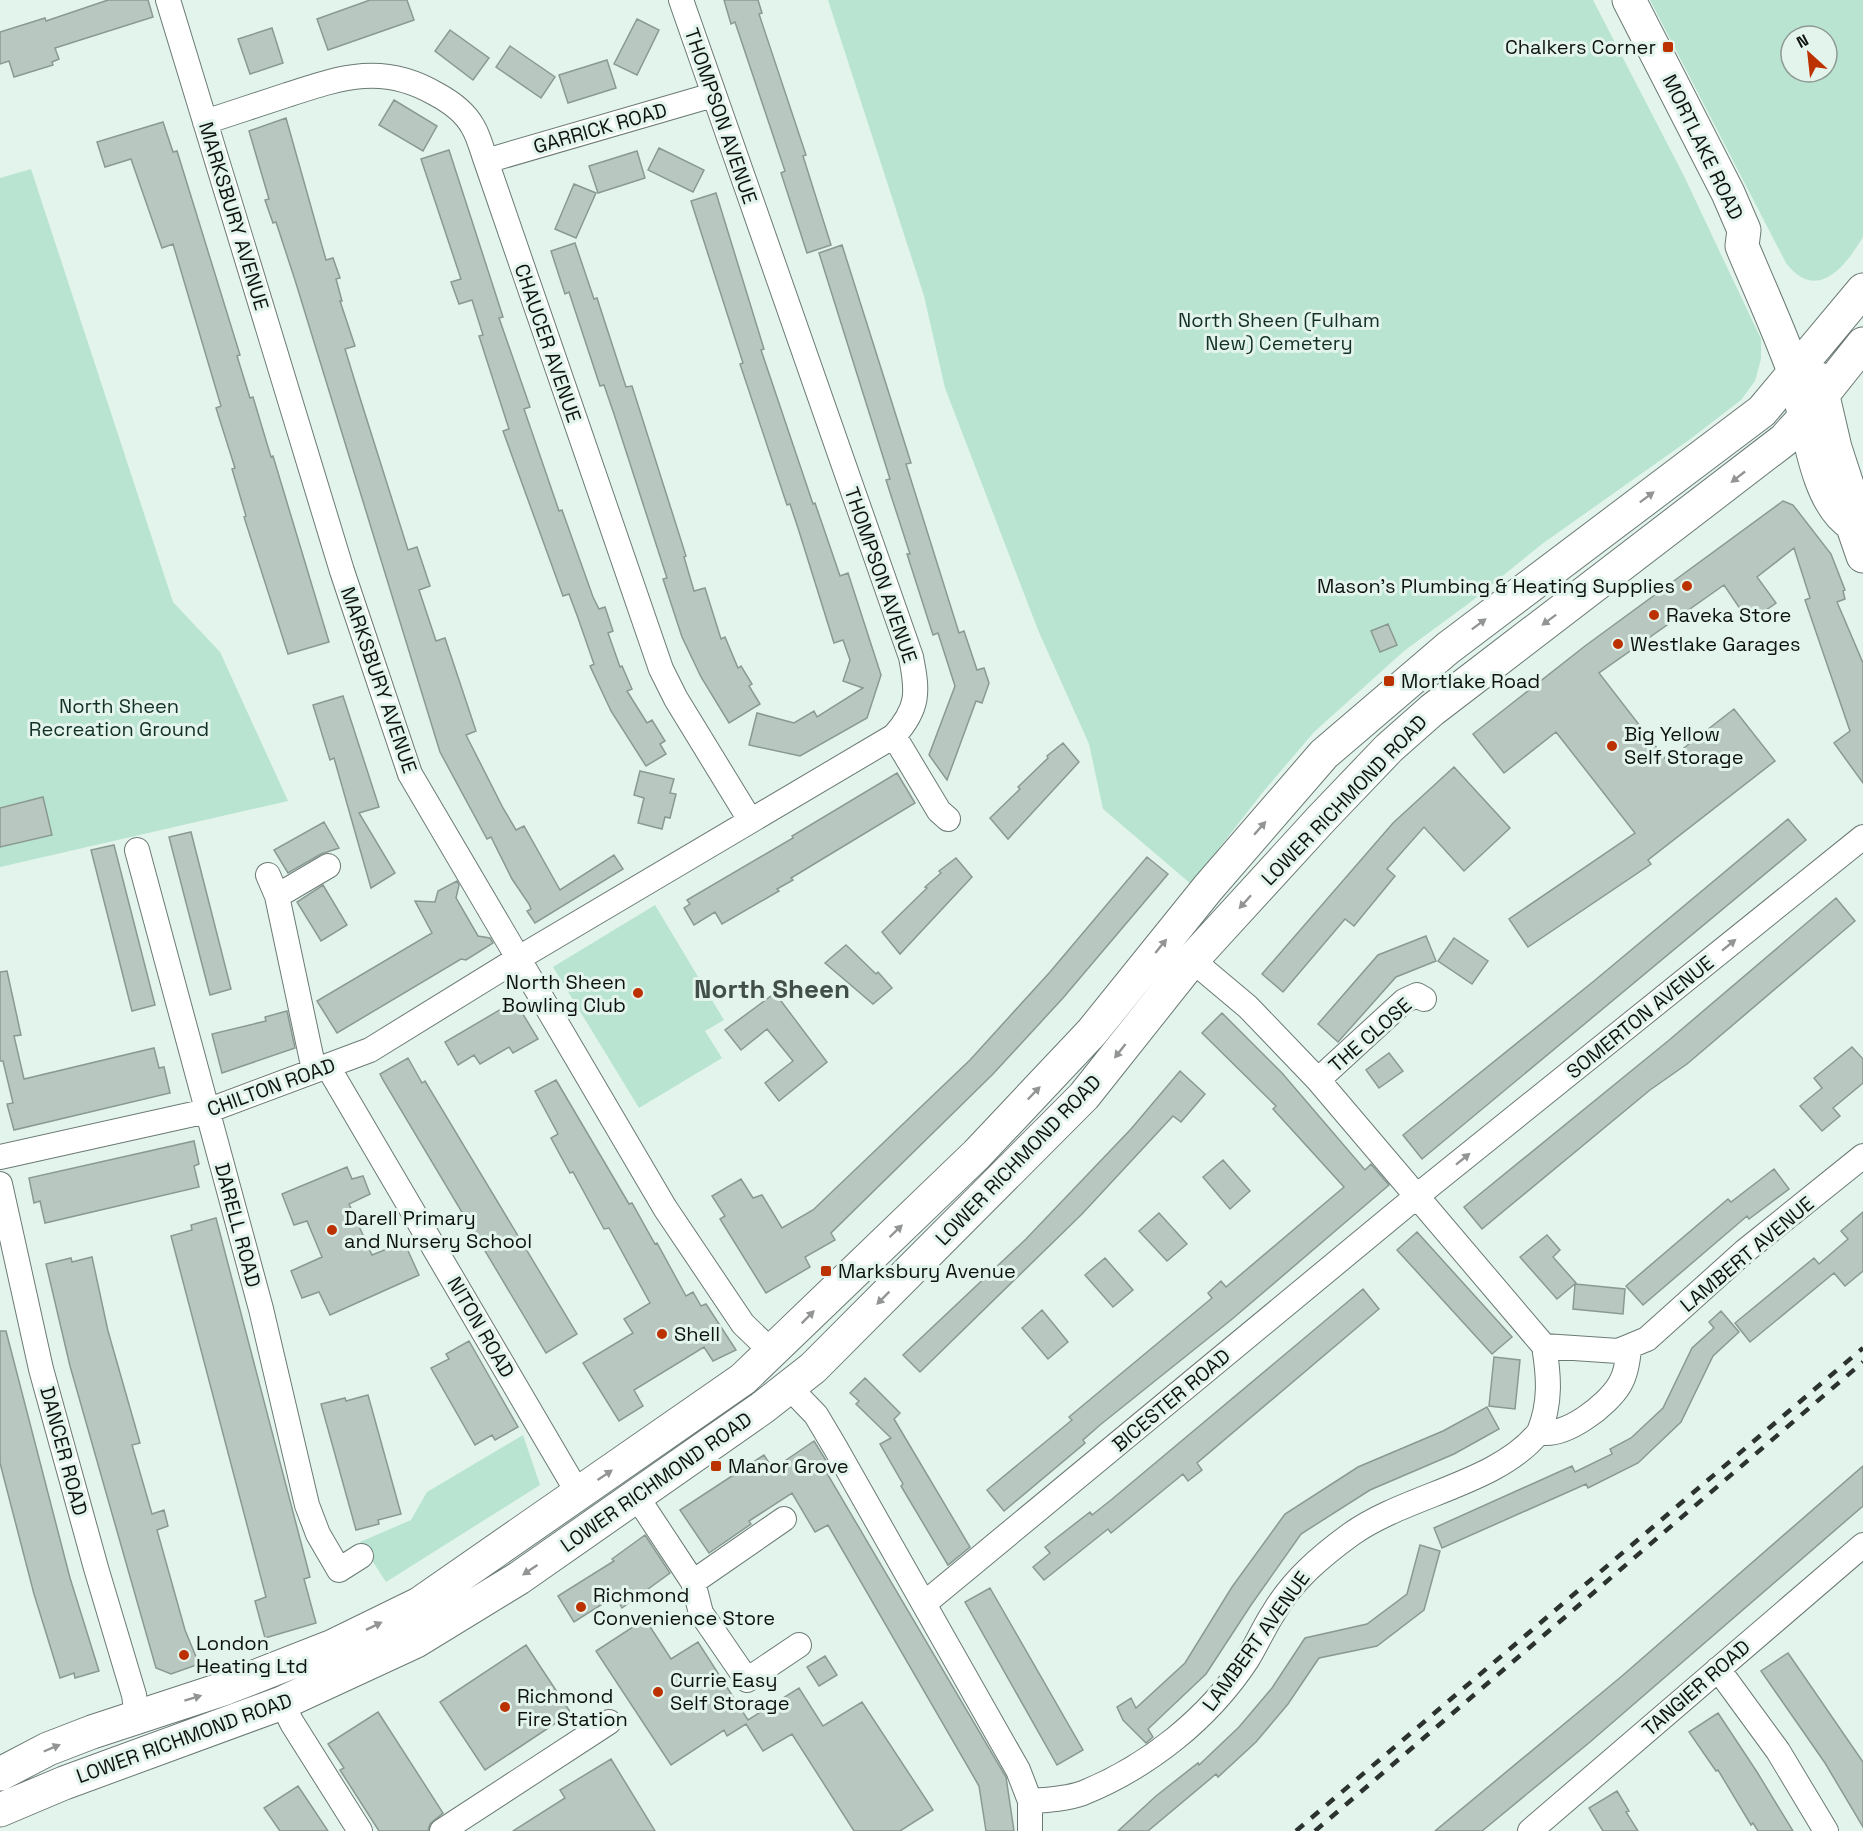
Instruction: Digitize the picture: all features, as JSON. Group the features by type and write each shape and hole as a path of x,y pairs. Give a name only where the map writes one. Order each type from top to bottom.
{"highway":[{"name":"MORTLAKE ROAD","path":"1629,0 1728,193 1744,230 1758,239 1803,361 1814,407 1835,448 1856,512 1852,524 1863,556"},
{"name":"LOWER RICHMOND ROAD","path":"0,1774 48,1749 137,1716 226,1688 322,1650 419,1604 743,1379 773,1353 977,1154 1092,1032 1208,888 1324,754 1448,648 1759,413 1863,290"},
{"name":"LOWER RICHMOND ROAD","path":"0,1810 64,1783 282,1703 376,1662 458,1616 637,1497 813,1368 1084,1096 1192,960 1389,748 1473,678 1739,477 1784,440 1814,407 1863,344"},
{"path":"1585,544 1609,574"},
{"path":"1448,648 1473,678"},
{"path":"419,1604 442,1600 453,1607 458,1616"}],"street":[{"name":"MARKSBURY AVENUE","path":"168,0 342,571 403,758 665,1208 743,1324 773,1353"},
{"name":"THOMPSON AVENUE","path":"519,958 894,736 908,720 917,688 911,657 681,0"},
{"name":"CHAUCER AVENUE","path":"205,122 330,81 356,75 395,77 424,87 451,102 464,114 473,127 486,161 652,647 676,699 750,820"},
{"name":"GARRICK ROAD","path":"486,161 713,95"},
{"path":"894,736 939,811 948,819"},
{"name":"SOMERTON AVENUE","path":"1418,1196 1863,837"},
{"name":"DARELL ROAD","path":"137,850 261,1309 307,1505 318,1534 339,1570 361,1556"},
{"name":"NITON ROAD","path":"328,866 273,885 321,1069 578,1493"},
{"name":"CHILTON ROAD","path":"0,1157 207,1111 321,1069 370,1050 519,958"},
{"path":"1192,960 1248,1007 1318,1080 1544,1346"},
{"name":"THE CLOSE","path":"1318,1080 1404,1001 1417,995 1424,999"},
{"name":"LAMBERT AVENUE","path":"1030,1802 1082,1793 1129,1770 1156,1752 1201,1716 1246,1660 1287,1593 1313,1563 1369,1522 1503,1464 1527,1448 1539,1431 1546,1415 1549,1398 1544,1346 1600,1351 1629,1348 1647,1339 1745,1251 1863,1156"},
{"name":"DANCER ROAD","path":"0,1184 41,1369 134,1695 137,1716"},
{"name":"BICESTER ROAD","path":"925,1603 1418,1196"},
{"path":"1539,1431 1558,1433 1610,1398 1620,1384 1629,1348"},
{"path":"788,1386 816,1415 1018,1770 1030,1802 1030,1831"},
{"path":"637,1497 693,1582 701,1613 747,1680 799,1645"},
{"path":"693,1582 784,1519"},
{"name":"TANGIER ROAD","path":"1545,1826 1718,1669 1863,1545"},
{"path":"1718,1669 1778,1751 1826,1831"},
{"path":"282,1703 360,1831"},
{"path":"442,1831 609,1722"}],"green space":[{"name":"North Sheen (Fulham New) Cemetery","path":"828,0 1593,0 1684,176 1761,339 1761,359 1755,381 1741,400 1689,440 1542,544 1468,604 1404,651 1314,732 1263,792 1191,884 1103,809 1089,744 1038,630 945,388 924,296"},
{"path":"1650,0 1863,0 1863,237 1848,259 1829,276 1819,280 1809,280 1797,275 1786,263"},
{"name":"North Sheen Recreation Ground","path":"31,169 173,602 220,652 288,801 0,867 0,178"},
{"name":"North Sheen Bowling Club","path":"655,905 724,1020 705,1031 722,1058 639,1108 553,967"},
{"path":"523,1435 540,1485 386,1582 360,1542 411,1520 427,1492"}],"building":[{"path":"108,0 148,0 153,17 55,48 59,59 52,62 53,65 14,77 9,61 0,64 0,32 45,18 46,21"},
{"path":"370,0 407,0 414,20 328,50 317,19"},
{"path":"724,0 758,0 762,13 759,14 806,155 803,156 831,245 807,253 781,173 785,171 735,22 731,24"},
{"path":"637,19 659,30 637,75 614,64"},
{"path":"272,28 283,63 250,74 238,39"},
{"path":"450,30 489,58 473,80 435,51"},
{"path":"510,46 555,77 541,98 496,67"},
{"path":"607,60 616,88 568,103 559,75"},
{"path":"394,100 437,126 423,151 379,125"},
{"path":"286,118 326,260 333,258 340,278 336,279 342,301 340,301 355,346 345,349 360,398 408,550 417,547 430,586 419,590 436,641 445,638 476,731 466,735 516,830 524,826 560,890 614,855 623,869 535,923 527,911 531,909 529,904 512,879 491,837 487,839 440,752 295,280 276,222 273,223 265,200 269,199 249,131"},
{"path":"163,122 173,152 177,151 240,355 237,356 250,398 253,397 271,457 273,456 329,642 288,654 244,517 246,516 232,469 235,468 216,408 221,406 173,244 162,248 131,159 105,167 97,142"},
{"path":"659,148 704,170 693,192 648,170"},
{"path":"449,150 503,317 499,318 530,407 524,409 559,511 562,510 593,597 599,609 605,607 613,631 608,633 620,667 622,666 632,689 627,691 647,723 652,720 665,741 660,744 666,754 646,766 611,711 590,666 594,664 578,618 569,594 563,596 503,431 509,429 479,336 483,335 472,300 459,304 451,282 461,279 421,159"},
{"path":"637,151 645,178 598,193 589,166"},
{"path":"574,184 596,193 576,238 555,229"},
{"path":"716,193 764,349 761,350 813,504 815,503 840,576 848,573 881,675 867,718 800,756 749,745 757,713 794,723 814,711 817,717 863,688 843,681 850,660 843,640 834,643 790,504 787,505 740,364 743,363 691,201"},
{"path":"575,243 594,299 597,298 626,387 632,386 686,556 684,557 694,591 705,588 721,639 725,637 738,668 741,666 760,704 729,723 701,677 682,637 663,579 667,578 614,414 604,385 600,386 569,292 565,294 551,251"},
{"path":"842,245 911,463 906,464 959,633 964,631 977,670 984,668 989,683 982,703 976,701 947,780 929,755 955,686 938,633 933,635 907,554 910,554 886,480 890,479 819,253"},
{"path":"1783,501 1793,505 1831,554 1845,590 1843,591 1845,599 1837,602 1863,663 1863,783 1834,743 1850,731 1805,600 1810,598 1794,548 1757,577 1776,603 1749,622 1724,585 1599,673 1667,761 1734,709 1775,761 1648,860 1651,864 1528,947 1509,919 1635,833 1556,732 1504,773 1473,734 1585,646"},
{"path":"1388,624 1397,645 1380,652 1371,631"},
{"path":"343,696 379,807 359,813 395,873 371,888 334,758 330,760 313,705"},
{"path":"1063,743 1079,762 1008,839 990,818 1020,789 1018,787 1048,758 1047,756"},
{"path":"1454,767 1510,828 1464,871 1424,827 1387,869 1395,876 1354,926 1345,919 1283,992 1262,974 1393,823"},
{"path":"640,771 674,779 670,793 676,794 670,818 665,817 662,829 638,823 644,798 634,795"},
{"path":"897,773 915,803 791,878 793,880 777,889 779,891 722,924 715,912 694,925 684,908 690,904 687,900 793,838 792,836"},
{"path":"43,797 52,835 0,847 0,808"},
{"path":"1788,819 1806,840 1422,1159 1403,1135 1594,981"},
{"path":"324,822 339,848 321,854 288,873 274,850"},
{"path":"191,832 231,989 210,995 169,837"},
{"path":"114,845 155,1005 132,1011 91,850"},
{"path":"1147,857 1168,874 1063,998 993,1074 831,1233 835,1240 805,1257 810,1267 766,1293 720,1219 725,1216 712,1196 741,1179 753,1198 762,1195 782,1228 813,1210 970,1060 1050,972"},
{"path":"956,858 972,877 900,954 882,932 927,888 925,887 941,873 939,871"},
{"path":"457,881 459,885 456,898 478,936 490,938 493,943 466,960 461,959 337,1033 317,1001 432,933 415,901 435,902 438,891"},
{"path":"323,885 347,925 321,941 297,902"},
{"path":"1836,898 1855,921 1687,1064 1650,1090 1482,1229 1464,1207 1668,1041"},
{"path":"1426,936 1436,961 1396,977 1338,1042 1318,1024 1378,955"},
{"path":"1454,938 1488,961 1472,984 1438,961"},
{"path":"846,945 876,974 878,972 892,988 873,1004 825,963"},
{"path":"7,971 21,1035 14,1036 24,1079 154,1048 159,1068 164,1067 170,1093 14,1130 7,1104 13,1103 3,1061 0,1061 0,972"},
{"path":"775,993 827,1062 779,1101 765,1083 793,1061 767,1029 741,1050 725,1030"},
{"path":"515,1001 538,1039 513,1053 509,1047 480,1064 474,1055 458,1065 445,1042"},
{"path":"287,1011 295,1048 222,1073 212,1034 266,1021 265,1017"},
{"path":"1222,1013 1282,1073 1365,1170 1371,1164 1389,1185 1231,1320 1100,1425 1083,1440 1085,1443 1004,1511 987,1490 1072,1420 1069,1417 1212,1298 1208,1293 1221,1281 1226,1287 1344,1187 1273,1109 1276,1106 1202,1033"},
{"path":"1852,1047 1863,1059 1863,1083 1833,1108 1840,1116 1822,1131 1800,1106 1822,1088 1814,1078"},
{"path":"1389,1053 1403,1071 1379,1088 1366,1070"},
{"path":"408,1058 422,1083 425,1081 577,1334 546,1353 380,1074"},
{"path":"1180,1071 1205,1094 1181,1122 1173,1116 1082,1214 920,1372 903,1355 1026,1239 1131,1129"},
{"path":"556,1080 629,1204 632,1203 655,1244 657,1243 686,1296 693,1292 701,1306 706,1304 736,1350 713,1361 704,1347 634,1390 643,1406 619,1421 583,1363 633,1333 624,1319 650,1303 609,1228 604,1229 573,1172 570,1173 551,1138 558,1134 535,1091"},
{"path":"194,1141 199,1164 194,1166 199,1187 45,1223 40,1201 34,1203 29,1178"},
{"path":"1223,1160 1250,1191 1230,1209 1203,1177"},
{"path":"347,1167 352,1179 363,1176 370,1194 349,1204 372,1255 404,1242 419,1275 330,1315 319,1292 302,1298 291,1271 322,1257 307,1221 294,1225 282,1194"},
{"path":"1774,1169 1789,1189 1749,1219 1747,1216 1643,1305 1626,1286 1728,1199 1731,1202"},
{"path":"1863,1212 1863,1271 1845,1286 1834,1273 1750,1342 1735,1323 1814,1258 1819,1264 1848,1239 1841,1231"},
{"path":"1159,1213 1187,1244 1167,1261 1139,1231"},
{"path":"216,1218 310,1577 304,1579 316,1623 265,1638 255,1601 266,1597 171,1236 192,1230 191,1225"},
{"path":"1417,1232 1512,1337 1492,1354 1397,1250"},
{"path":"1547,1235 1560,1250 1553,1257 1576,1283 1557,1299 1520,1257"},
{"path":"92,1257 108,1331 140,1443 132,1445 152,1514 164,1510 168,1526 157,1530 185,1630 199,1664 171,1674 156,1668 70,1366 46,1264 71,1258 72,1262"},
{"path":"1105,1258 1133,1290 1113,1307 1085,1275"},
{"path":"1575,1284 1625,1289 1623,1314 1573,1309"},
{"path":"1363,1289 1379,1309 1197,1463 1202,1470 1188,1481 1183,1474 1111,1533 1108,1529 1044,1580 1033,1567 1050,1553 1045,1547 1090,1512 1092,1515 1111,1500"},
{"path":"1042,1310 1068,1342 1048,1359 1022,1328"},
{"path":"1721,1311 1739,1332 1713,1356 1681,1422 1638,1463 1588,1488 1586,1484 1442,1548 1434,1528 1572,1466 1575,1472 1612,1454 1610,1449 1631,1438 1663,1408 1692,1348 1714,1328 1709,1322"},
{"path":"0,1331 6,1331 70,1578 99,1671 75,1678 74,1673 60,1678 34,1594 0,1463"},
{"path":"469,1341 518,1427 495,1440 492,1435 475,1445 431,1368 449,1359 446,1354"},
{"path":"1494,1357 1520,1360 1515,1409 1489,1406"},
{"path":"865,1378 900,1413 894,1419 970,1547 948,1565 901,1486 903,1484 880,1444 891,1438 856,1404 859,1401 850,1393"},
{"path":"368,1395 401,1514 378,1520 379,1524 356,1530 321,1404"},
{"path":"1487,1407 1499,1429 1454,1454 1370,1490 1301,1534 1206,1674 1148,1729 1153,1737 1146,1743 1123,1720 1117,1707 1131,1698 1136,1708 1185,1663 1232,1587 1285,1514 1358,1467 1443,1431"},
{"path":"814,1441 830,1467 825,1470 1006,1777 1014,1831 986,1831 979,1786 828,1525 815,1532 792,1493 749,1521 751,1524 709,1553 680,1510 764,1455 773,1469"},
{"path":"1863,1466 1863,1506 1590,1742 1482,1831 1435,1831 1622,1676"},
{"path":"645,1535 670,1573 622,1608 615,1596 574,1622 558,1596 614,1561 612,1559"},
{"path":"1420,1545 1440,1551 1424,1610 1377,1646 1319,1658 1288,1704 1256,1742 1218,1777 1216,1774 1148,1831 1118,1831 1156,1796 1198,1763 1199,1765 1239,1727 1272,1688 1305,1638 1367,1624 1407,1594"},
{"path":"990,1588 1083,1750 1057,1765 965,1602"},
{"path":"645,1619 671,1659 698,1642 748,1720 799,1688 823,1726 862,1702 933,1810 900,1831 854,1831 792,1734 763,1751 746,1724 727,1736 724,1730 671,1765 596,1651"},
{"name":"Richmond Fire Station","path":"526,1645 571,1713 485,1770 440,1702"},
{"path":"1788,1653 1863,1762 1863,1827 1825,1763 1761,1671"},
{"path":"825,1656 837,1675 819,1686 807,1667"},
{"path":"378,1712 443,1813 430,1824 428,1831 379,1831 340,1770 344,1768 328,1744"},
{"path":"1718,1713 1793,1831 1758,1831 1753,1823 1751,1825 1718,1770 1716,1771 1689,1732"},
{"path":"611,1759 655,1831 513,1831 565,1798 560,1790"},
{"path":"298,1786 328,1831 280,1831 264,1808"},
{"path":"1617,1791 1638,1831 1603,1831 1589,1808"}],"railway":[{"path":"1296,1831 1863,1348"},
{"path":"1315,1831 1863,1362"}],"place":[{"name":"Chalkers Corner","path":"1668,47"},
{"name":"Mason's Plumbing & Heating Supplies","path":"1687,586"},
{"name":"Raveka Store","path":"1654,615"},
{"name":"Westlake Garages","path":"1618,644"},
{"name":"Mortlake Road","path":"1389,681"},
{"name":"Big Yellow Self Storage","path":"1612,746"},
{"name":"North Sheen Bowling Club","path":"638,993"},
{"name":"Darell Primary and Nursery School","path":"332,1230"},
{"name":"Marksbury Avenue","path":"826,1271"},
{"name":"Shell","path":"662,1334"},
{"name":"Manor Grove","path":"716,1466"},
{"name":"Richmond Convenience Store","path":"581,1607"},
{"name":"London Heating Ltd","path":"184,1655"},
{"name":"Currie Easy Self Storage","path":"658,1692"},
{"name":"Richmond Fire Station","path":"505,1707"}],"district":[{"name":"North Sheen","path":"772,989"}]}
